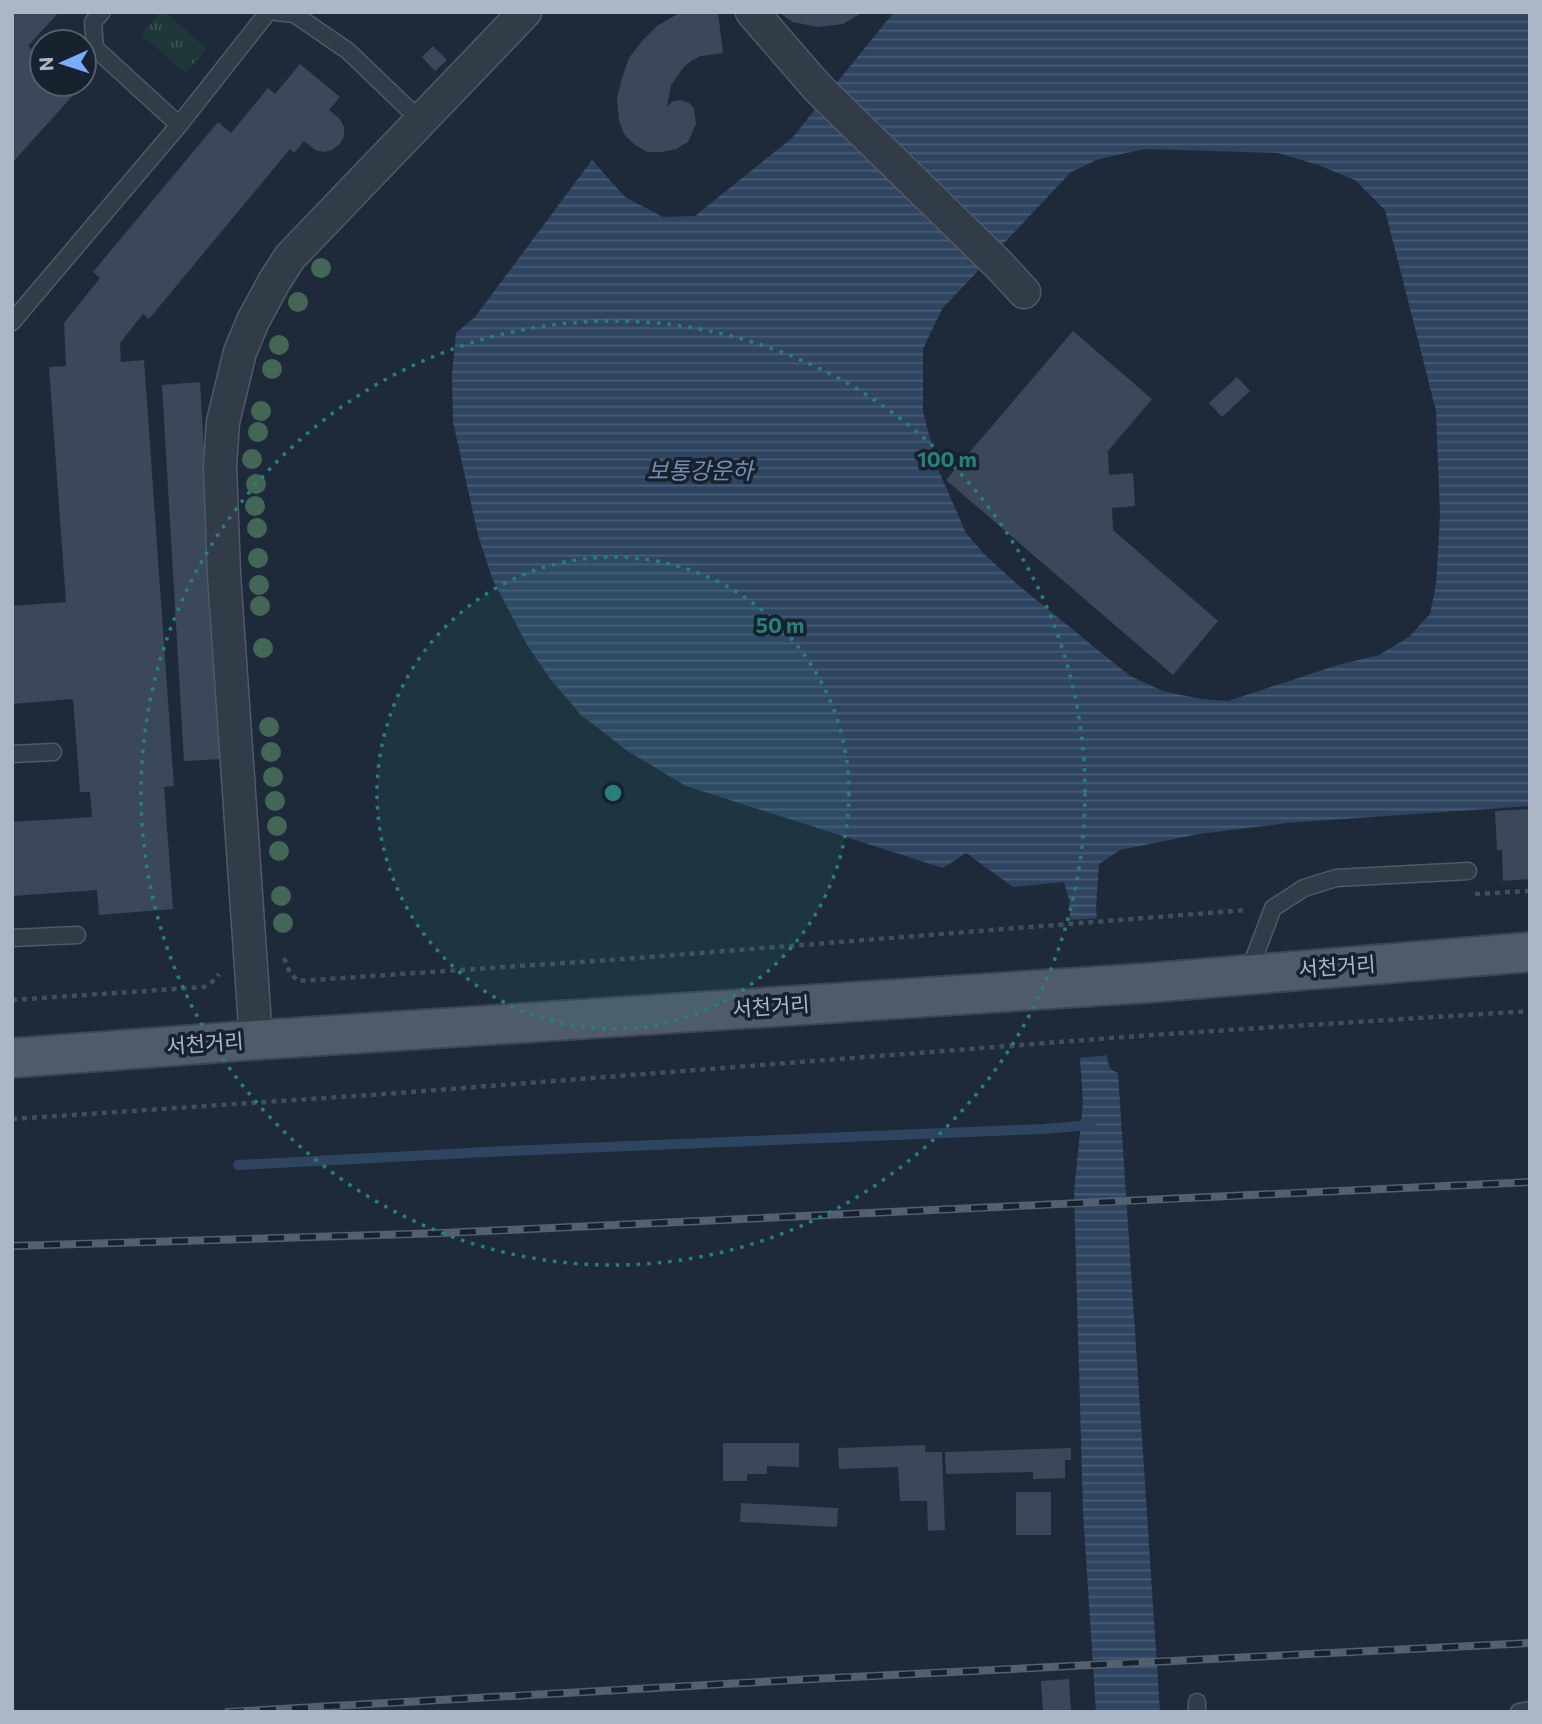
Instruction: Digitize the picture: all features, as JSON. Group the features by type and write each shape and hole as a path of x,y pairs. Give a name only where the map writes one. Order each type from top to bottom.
{"main road":[{"name":"서천거리","path":"12,1058 1064,988 1530,952"}],"street":[{"path":"256,1040 224,574 220,466 223,422 240,352 253,321 290,257 525,12"},
{"path":"752,12 817,87 1024,292"}],"lane":[{"path":"102,12 93,22 95,48 179,125"},
{"path":"12,322 179,125 268,12"},
{"path":"276,12 294,14 348,51 421,121"},
{"path":"12,754 53,752"},
{"path":"1248,974 1273,908 1304,888 1336,878 1468,871"},
{"path":"12,938 77,935"},
{"path":"1519,1712 1530,1710"}],"path":[{"path":"283,954 290,973 298,981 624,959 1116,920"},
{"path":"12,1000 204,987"},
{"path":"12,1119 371,1095 1068,1041 1530,1011"}],"green space":[{"path":"160,12 164,12 207,48 186,73 141,35"}],"water":[{"name":"보통강운하","path":"894,12 1530,12 1530,806 1287,823 1199,834 1120,850 1099,864 1096,907 1107,1058 1110,1069 1118,1073 1160,1712 1096,1712 1083,1511 1074,1192 1083,1102 1069,899 1064,882 1013,887 966,853 943,868 686,786 629,752 581,715 551,680 527,645 492,578 478,535 453,422 452,375 456,333 475,317 592,160 625,197 663,217 695,216 792,138","holes":["1145,149 1278,153 1355,180 1385,210 1436,411 1440,515 1436,585 1430,614 1409,637 1379,655 1338,665 1228,701 1201,699 1163,691 1130,676 1018,585 985,555 966,533 937,467 923,411 923,349 942,309 1071,172 1099,159"]}],"pier":[{"path":"1101,918 1110,1055 1078,1058 1068,920"}],"building":[{"path":"12,12 59,12 44,28 28,28 28,98 71,98 12,163"},
{"path":"681,12 718,12 723,53 701,56 691,61 671,85 667,107 673,101 680,100 694,108 696,124 688,142 676,149 647,152 624,134 619,120 617,99 622,78 629,58 642,41 657,26"},
{"path":"778,12 863,12 843,24 818,27 793,22"},
{"path":"433,46 447,60 435,71 422,57"},
{"path":"300,64 340,97 329,110 340,119 344,127 340,144 323,152 315,150 304,141 294,153 290,149 149,319 143,314 120,343 121,362 144,360 174,786 164,787 173,909 99,915 97,890 12,896 12,822 92,817 90,792 80,792 73,699 12,704 12,606 66,602 49,367 66,366 64,323 100,278 93,272 218,122 231,133 268,88 275,94"},
{"path":"1073,331 1152,399 1108,451 1109,475 1133,473 1135,506 1112,508 1113,530 1218,621 1173,675 946,480"},
{"path":"1237,377 1250,391 1222,417 1209,403"},
{"path":"200,382 222,759 184,761 162,385"},
{"path":"1530,809 1530,879 1503,881 1502,850 1497,850 1495,811"},
{"path":"723,1443 799,1443 799,1467 767,1466 767,1474 747,1474 747,1481 723,1481"},
{"path":"925,1445 925,1452 942,1452 945,1530 928,1531 927,1501 900,1501 898,1467 839,1469 838,1448"},
{"path":"1071,1448 1071,1460 1065,1460 1065,1478 1033,1479 1033,1472 946,1474 945,1452"},
{"path":"1016,1492 1051,1492 1051,1535 1016,1535"},
{"path":"741,1503 838,1508 837,1527 740,1522"},
{"path":"1069,1679 1071,1712 1043,1712 1041,1681"}],"waterway":[{"path":"238,1165 1091,1125"}],"railway":[{"path":"12,1246 443,1233 1530,1182"},
{"path":"228,1712 1530,1643"}]}
